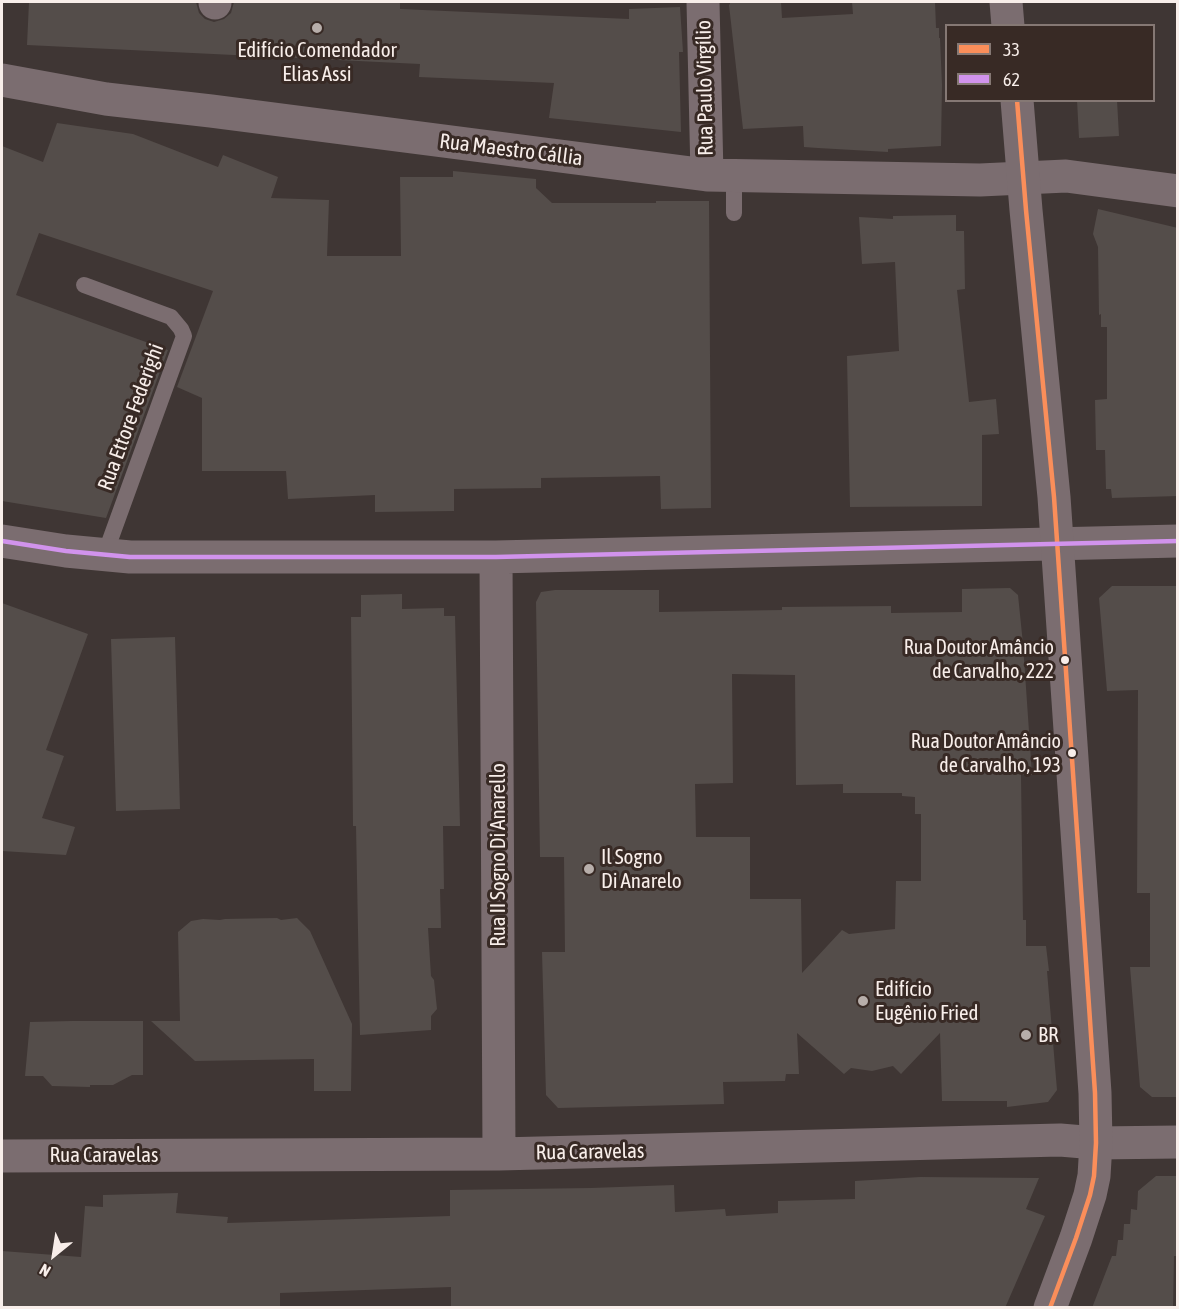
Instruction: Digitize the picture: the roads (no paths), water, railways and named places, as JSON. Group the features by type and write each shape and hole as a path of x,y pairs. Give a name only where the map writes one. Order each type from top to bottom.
{"street":[{"name":"Rua Paulo Virgílio","path":"703,2 720,176"},
{"path":"1006,2 1008,24"},
{"name":"Rua Maestro Cállia","path":"2,80 106,99 720,176 980,180 1066,176 1178,191"},
{"path":"1017,102 1058,544 1094,1081 1096,1143 1090,1195 1050,1308"},
{"path":"2,540 66,551 130,557 496,557 1178,541"},
{"name":"Rua II Sogno Di Anarello","path":"496,557 500,1154"},
{"name":"Rua Caravelas","path":"2,1156 500,1154 1060,1140 1096,1143 1178,1142"}],"lane":[{"path":"720,176 734,213"},
{"name":"Rua Ettore Federighi","path":"84,285 171,317 177,322 184,336 105,554"}],"place":[{"name":"Edifício Comendador Elias Assi","path":"317,28"},
{"name":"Rua Doutor Amâncio de Carvalho, 222","path":"1065,660"},
{"name":"Rua Doutor Amâncio de Carvalho, 193","path":"1072,753"},
{"name":"Il Sogno Di Anarelo","path":"589,869"},
{"name":"Edifício Eugênio Fried","path":"863,1001"},
{"name":"BR","path":"1026,1035"}]}
